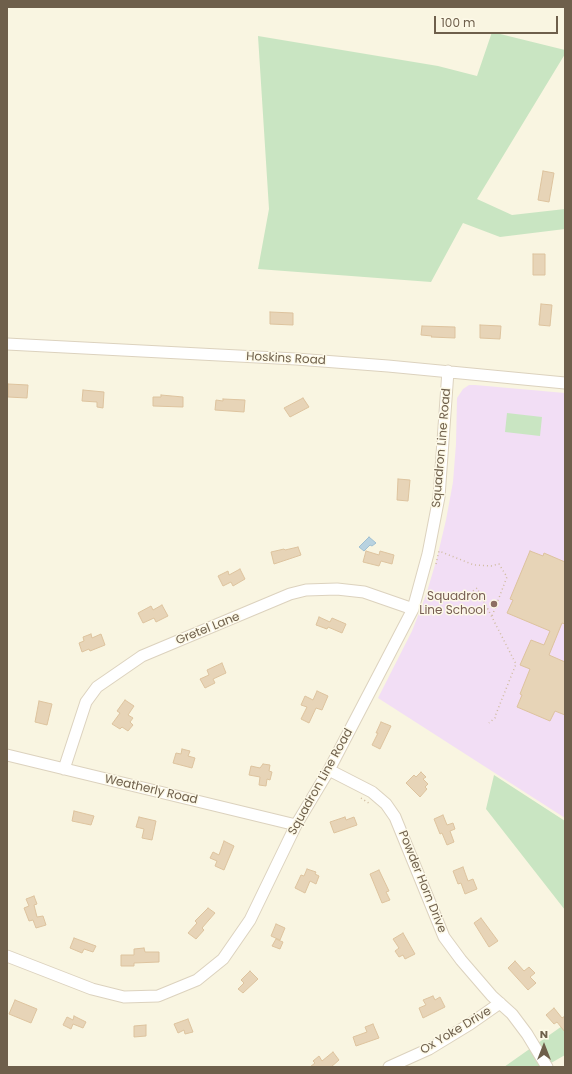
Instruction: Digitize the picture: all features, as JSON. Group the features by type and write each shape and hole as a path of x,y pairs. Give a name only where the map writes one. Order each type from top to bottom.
{"street":[{"name":"Hoskins Road","path":"7,344 296,359 448,371 565,383"},
{"name":"Squadron Line Road","path":"7,956 92,989 124,997 158,996 197,980 223,959 250,920 296,824 329,770 413,608 426,562 439,497 448,371"},
{"name":"Gretel Lane","path":"64,769 86,702 98,687 142,656 290,594 306,590 337,588 364,592 413,608"},
{"name":"Weatherly Road","path":"7,754 296,824"},
{"name":"Powder Horn Drive","path":"329,770 372,792 386,804 395,816 444,938 461,960 512,1014 527,1034 547,1067"},
{"name":"Ox Yoke Drive","path":"389,1067 429,1049 470,1024 500,1003"}],"path":[{"path":"436,565 439,551 474,565 491,566 499,564 507,577 492,616"},
{"path":"473,591 477,588 516,664 496,717 489,723"}],"shaded area":[{"name":"Squadron Line School","path":"469,385 565,393 565,818 378,698 412,631 426,595 437,558 453,482 457,398 463,389"}],"green space":[{"path":"492,32 565,50 565,54 477,199 512,215 565,209 565,229 500,237 463,223 431,282 258,269 269,209 258,36 438,66 477,76"},
{"path":"507,413 542,417 540,436 505,432"},
{"path":"494,775 565,821 565,910 486,809"},
{"path":"565,1024 565,1055 544,1067 504,1067"}],"water":[{"path":"369,537 376,543 372,546 370,545 364,551 359,547"}],"building":[{"path":"543,171 554,173 549,202 538,200"},
{"path":"533,254 545,254 545,275 533,275"},
{"path":"541,304 552,305 550,326 539,325"},
{"path":"270,312 293,313 293,325 270,324"},
{"path":"480,325 501,326 500,339 480,338"},
{"path":"422,326 455,327 455,338 421,335"},
{"path":"8,384 28,385 27,398 8,397"},
{"path":"83,390 104,392 103,408 97,407 97,402 82,401"},
{"path":"161,395 183,397 183,407 153,406 153,397 161,397"},
{"path":"303,398 309,407 290,417 284,408"},
{"path":"223,399 245,400 244,412 215,410 216,400 223,401"},
{"path":"398,479 410,480 408,501 397,500"},
{"path":"298,547 301,555 274,564 271,552"},
{"path":"366,551 379,555 380,551 394,555 392,564 381,561 379,566 363,562"},
{"path":"530,551 543,556 544,553 565,562 565,624 562,623 549,655 565,662 565,715 555,711 550,721 517,707 522,695 520,694 530,669 520,665 531,640 544,645 550,631 507,613 513,600 510,599"},
{"path":"240,569 245,579 233,586 231,582 223,586 218,576 228,571 229,575"},
{"path":"162,605 168,616 156,622 154,618 143,623 138,613 151,606 153,610"},
{"path":"319,617 330,622 332,618 346,624 342,633 328,627 327,629 316,625"},
{"path":"91,634 92,638 101,634 105,645 90,651 89,649 82,652 79,643 84,641 83,637"},
{"path":"222,663 226,673 213,679 215,683 205,688 200,679 209,675 207,670"},
{"path":"317,691 328,696 322,710 316,708 309,723 301,719 307,707 301,705 305,696 313,700"},
{"path":"125,700 134,706 128,715 133,718 130,722 133,725 128,731 122,727 120,729 112,724 120,713 117,711"},
{"path":"39,701 52,704 47,725 35,722"},
{"path":"381,722 391,726 380,749 372,745 378,733 376,733"},
{"path":"182,749 190,751 188,756 195,758 192,768 173,763 176,753 181,754"},
{"path":"263,764 270,765 269,771 272,772 270,780 267,779 266,786 259,785 260,777 249,775 251,766 260,768"},
{"path":"421,772 426,777 423,779 428,784 425,787 427,789 420,797 406,783 414,775 416,777"},
{"path":"74,811 94,816 91,825 72,821"},
{"path":"443,815 447,825 453,823 455,829 450,831 454,842 447,845 442,833 440,834 434,819"},
{"path":"139,817 156,821 152,840 142,838 144,829 136,827"},
{"path":"345,817 346,820 354,817 357,825 334,833 330,822"},
{"path":"224,841 234,846 224,870 215,866 217,861 210,858 213,852 219,855"},
{"path":"463,867 468,881 473,879 477,889 465,894 461,883 458,884 453,871"},
{"path":"307,869 316,872 315,874 319,876 316,884 310,881 305,893 295,888 301,875 304,876"},
{"path":"379,870 389,891 386,892 390,900 382,903 370,874"},
{"path":"34,896 37,904 34,905 37,917 43,916 46,925 36,928 33,920 29,921 24,908 29,906 26,899"},
{"path":"208,908 215,913 202,928 204,930 196,939 188,933 197,923 195,921"},
{"path":"481,918 498,941 489,947 474,923"},
{"path":"276,924 285,928 280,940 271,936"},
{"path":"403,933 415,954 405,959 403,955 399,957 395,951 399,948 393,939"},
{"path":"74,938 96,946 93,952 84,949 82,953 70,948"},
{"path":"276,939 283,942 280,949 272,946"},
{"path":"144,948 145,952 159,952 159,962 134,963 134,966 121,966 121,955 134,955 134,949"},
{"path":"515,961 524,971 529,967 535,973 530,977 536,983 528,990 508,968"},
{"path":"250,971 258,979 243,993 238,989 244,983 241,980"},
{"path":"433,996 435,1000 440,997 445,1007 423,1018 419,1008 426,1005 423,1000"},
{"path":"15,1000 37,1009 31,1023 9,1014"},
{"path":"554,1008 562,1018 565,1016 565,1032 557,1022 554,1024 546,1015"},
{"path":"74,1016 86,1022 83,1028 73,1024 71,1029 63,1025 67,1017 73,1020"},
{"path":"188,1019 193,1032 185,1034 184,1030 178,1033 174,1024"},
{"path":"373,1024 379,1038 356,1046 353,1037 367,1032 365,1027"},
{"path":"146,1025 146,1036 134,1037 134,1026"},
{"path":"333,1052 339,1060 331,1067 310,1067 315,1063 313,1061 319,1056 322,1061"}],"place":[{"name":"Squadron Line School","path":"494,604"}]}
